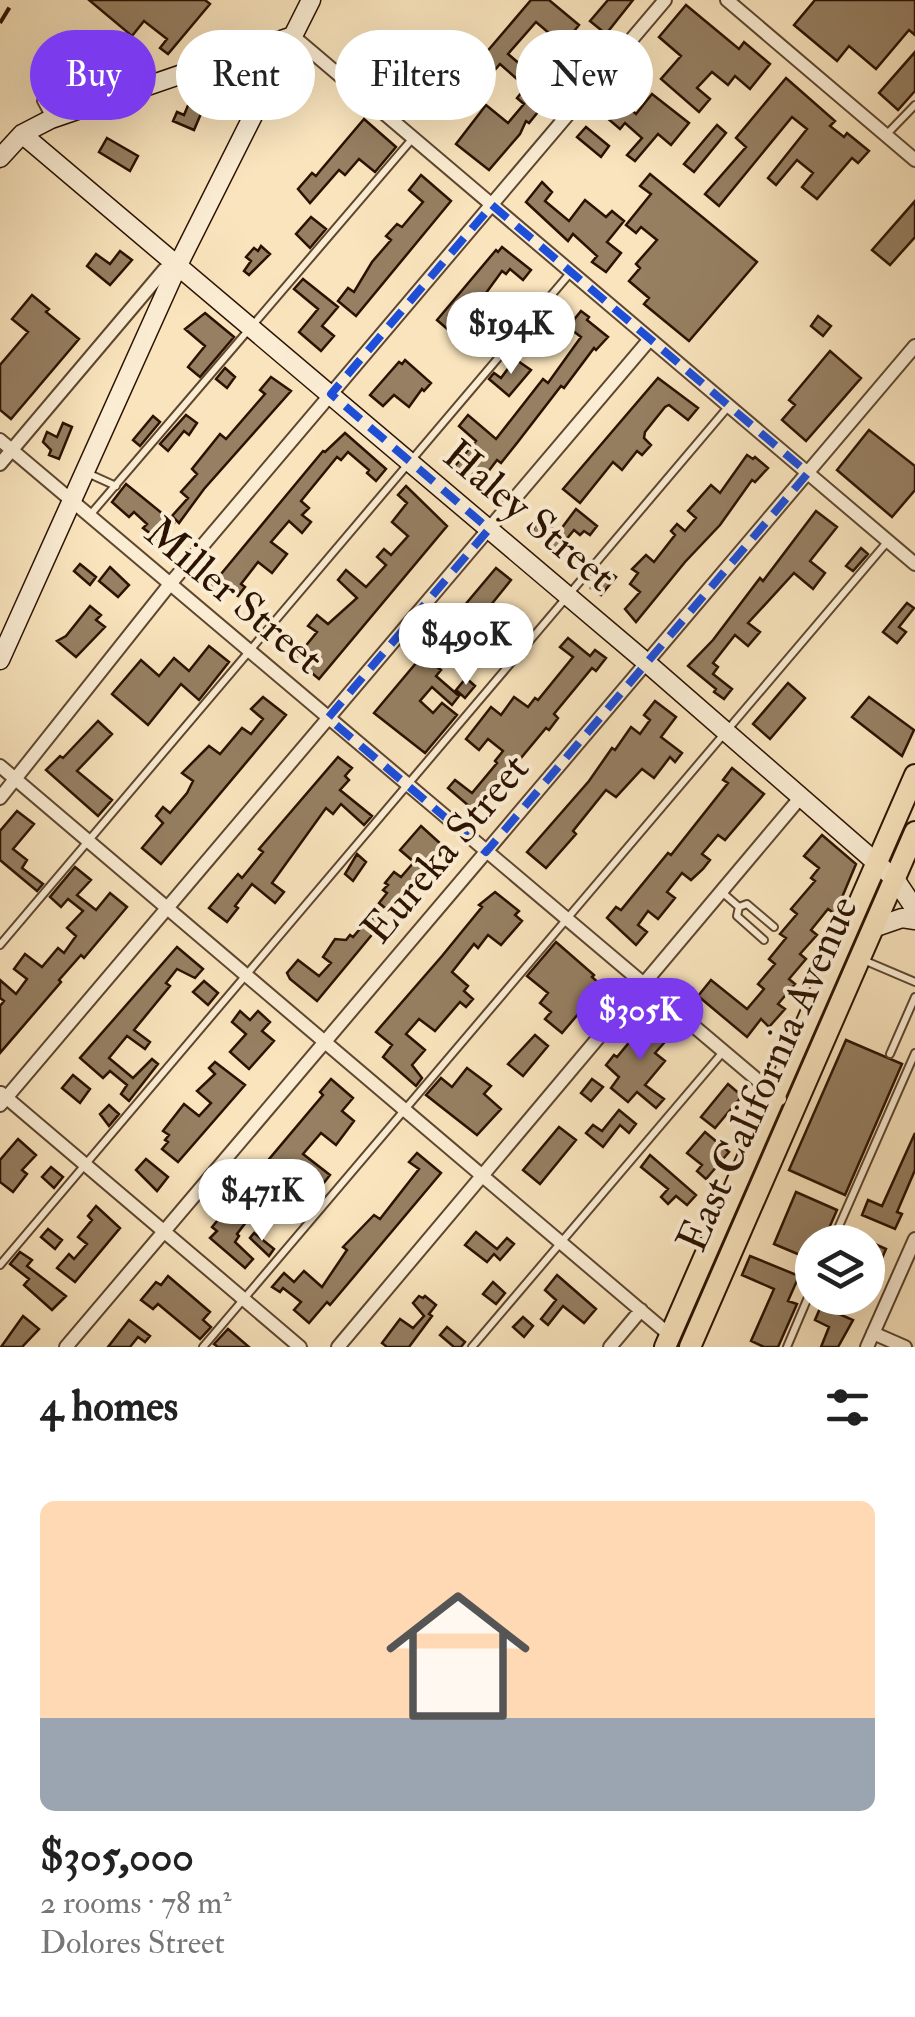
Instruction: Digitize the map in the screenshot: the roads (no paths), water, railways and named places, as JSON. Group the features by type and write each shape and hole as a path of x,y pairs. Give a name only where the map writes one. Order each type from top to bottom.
{"main road":[{"name":"East California Avenue","path":"678,1344 774,1096 915,775"},
{"name":"East California Avenue","path":"678,1344 794,1109 873,928 905,882 915,832"}],"street":[{"path":"296,30 311,0"},
{"path":"0,798 170,584 665,0"},
{"path":"727,0 915,160"},
{"path":"315,55 915,564"},
{"path":"0,158 22,134 49,120"},
{"path":"0,659 178,264 251,120"},
{"name":"Haley Street","path":"22,134 647,662 800,798 905,882 915,909"},
{"path":"0,464 164,270 178,264"},
{"path":"300,1347 2,1098 650,339"},
{"name":"Eureka Street","path":"66,1347 915,346"},
{"name":"Miller Street","path":"0,440 794,1109"},
{"path":"0,766 678,1344"},
{"path":"338,1347 800,798"},
{"path":"873,928 899,919 915,920"},
{"path":"867,1347 915,1238"},
{"path":"610,1347 641,1310"},
{"path":"873,1333 905,1347"}],"lane":[{"path":"886,135 915,105"},
{"path":"90,516 413,138"},
{"path":"0,945 571,272"},
{"path":"0,1264 729,406"},
{"path":"84,472 116,486"},
{"path":"203,1347 888,541"},
{"path":"722,892 739,908"},
{"path":"764,940 736,916 739,908 747,904 774,927"},
{"path":"860,959 915,982"},
{"path":"890,1054 915,996"},
{"path":"472,1347 723,1052"},
{"path":"839,1225 915,1053"},
{"path":"787,1347 801,1315"}],"railway":[{"path":"0,23 14,0"}]}
